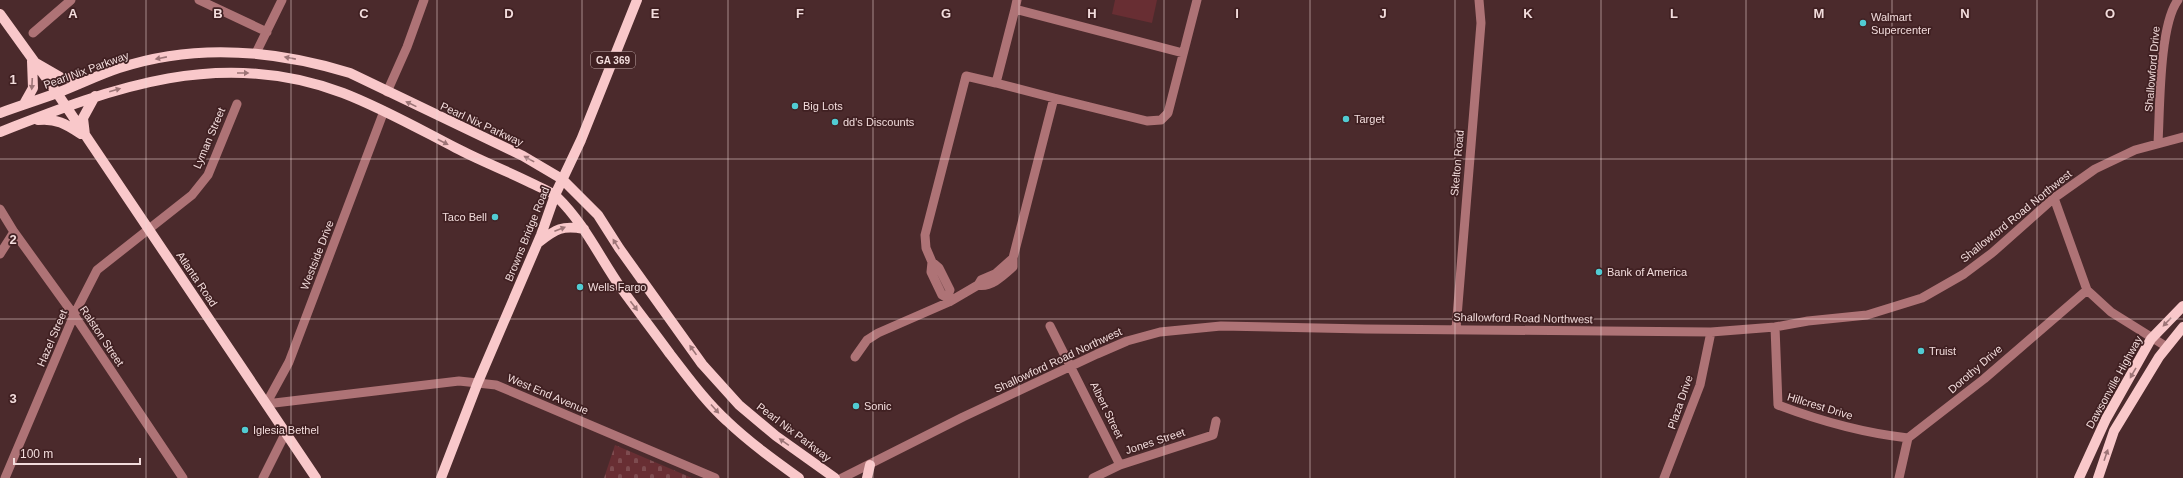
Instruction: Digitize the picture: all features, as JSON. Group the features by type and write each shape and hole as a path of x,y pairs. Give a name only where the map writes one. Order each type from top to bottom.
{"main road":[{"name":"Browns Bridge Road","path":"441,478 478,382 538,242 555,195 581,140 637,0"},
{"name":"Atlanta Road","path":"0,14 32,61 57,93 64,106 149,229 266,404 284,435 316,478"},
{"name":"Pearl Nix Parkway","path":"0,113 57,93 120,68 180,55 203,52 256,53 322,65 350,73 523,156 562,179 598,215 618,248 702,364 734,399 776,436 835,478"},
{"path":"32,61 62,78 92,79"},
{"path":"24,104 33,88 32,61"},
{"path":"0,132 64,106 94,96 164,77 204,73 254,73 317,85 343,93 384,111 469,155 555,195 584,230 604,263 687,378 725,420 763,452 799,478"},
{"path":"86,137 83,118 94,96"},
{"path":"27,121 49,119 62,122 86,137"},
{"path":"538,242 560,228 566,227 584,230"},
{"name":"Dawsonville Highway","path":"2079,478 2106,419 2152,339 2183,306"},
{"path":"2098,478 2114,431 2167,347 2183,327"},
{"path":"867,478 870,465"}],"street":[{"path":"33,33 71,0"},
{"path":"199,0 267,32"},
{"path":"256,53 282,0"},
{"path":"387,92 407,47 424,0"},
{"path":"948,300 950,290 940,281 939,268 932,262 926,248 925,235 966,76 1146,121 1161,120 1168,113 1197,0"},
{"name":"Skelton Road","path":"1456,329 1481,23 1479,0"},
{"name":"Shallowford Drive","path":"2158,143 2166,31 2172,8 2178,0"},
{"path":"996,83 1016,5 1183,53"},
{"path":"855,357 868,340 878,334 978,286 983,286 1013,267 1013,258 1054,98"},
{"name":"Lyman Street","path":"149,229 192,195 208,175 237,104"},
{"name":"Westside Drive","path":"266,404 289,362 384,111"},
{"name":"Shallowford Road Northwest","path":"842,478 963,417 1072,366 1127,341 1160,332 1221,326 1366,329 1712,332 1775,327 1808,321 1867,316 1922,298 1980,263 2054,198 2084,175 2116,157 2158,143 2183,137"},
{"path":"2054,198 2087,290 2101,304 2152,339 2167,347"},
{"name":"Ralston Street","path":"0,209 14,232 74,315 183,478"},
{"name":"Hazel Street","path":"5,478 74,315 97,270 149,229"},
{"path":"0,254 14,232"},
{"name":"Dorothy Drive","path":"1908,438 1984,379 2087,290"},
{"name":"Albert Street","path":"1050,326 1072,366 1120,465"},
{"name":"Hillcrest Drive","path":"1775,327 1778,405 1813,418 1857,430 1908,438"},
{"name":"Plaza Drive","path":"1664,478 1698,389 1712,332"},
{"name":"West End Avenue","path":"266,404 459,380 478,382 496,385 715,478"},
{"name":"Jones Street","path":"1093,478 1120,465 1213,435 1216,420"},
{"path":"263,478 284,435"},
{"path":"1899,478 1908,438"}],"green space":[{"path":"1115,0 1157,0 1152,23 1112,14"},
{"path":"615,445 692,478 604,478"}],"place":[{"name":"Walmart Supercenter","path":"1863,23"},
{"name":"Big Lots","path":"795,106"},
{"name":"Target","path":"1346,119"},
{"name":"dd's Discounts","path":"835,122"},
{"name":"Taco Bell","path":"495,217"},
{"name":"Bank of America","path":"1599,272"},
{"name":"Wells Fargo","path":"580,287"},
{"name":"Truist","path":"1921,351"},
{"name":"Sonic","path":"856,406"},
{"name":"Iglesia Bethel","path":"245,430"}]}
